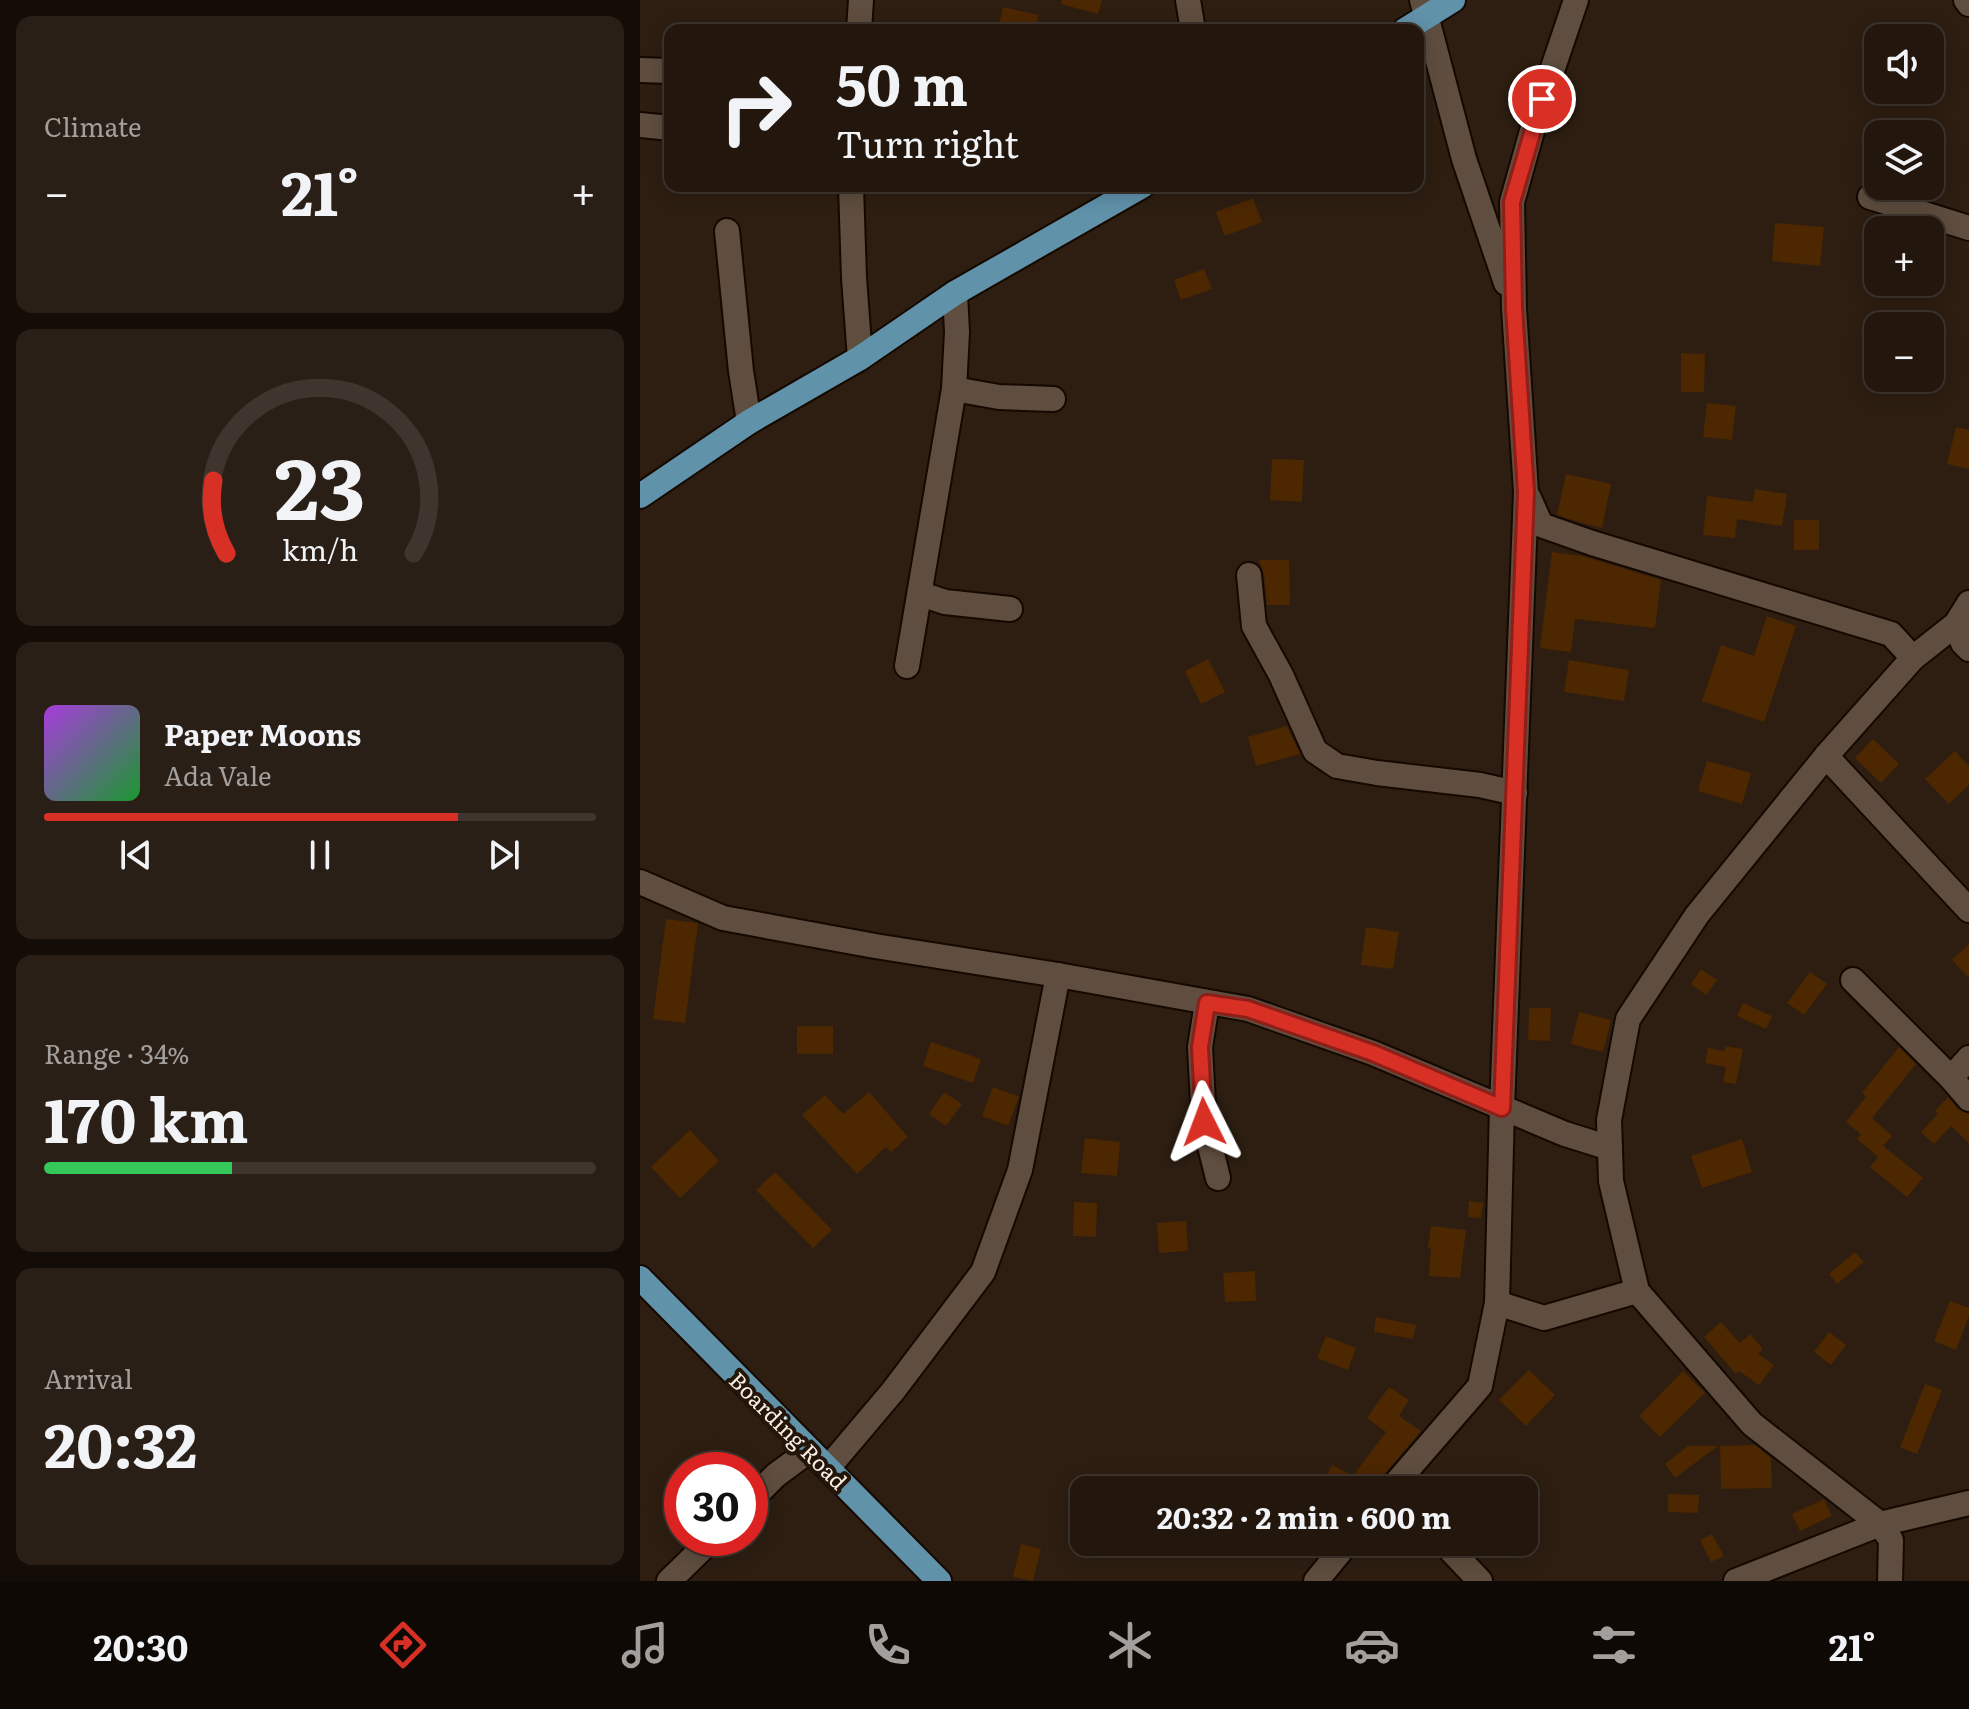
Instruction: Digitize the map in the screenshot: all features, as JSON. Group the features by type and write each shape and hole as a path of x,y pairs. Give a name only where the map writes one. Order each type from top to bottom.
{"main road":[{"path":"1410,24 1424,8 1453,0"},
{"path":"640,496 749,422 860,358 955,293 1132,192"},
{"name":"Boarding Road","path":"640,1278 939,1581"}],"street":[{"path":"859,24 861,0"},
{"path":"1188,0 1192,24"},
{"path":"1402,1476 1480,1386 1497,1303 1526,492 1514,308 1512,202 1534,124 1576,0"},
{"path":"1424,8 1464,159 1514,308"},
{"path":"640,70 664,71"},
{"path":"640,125 664,127"},
{"path":"851,192 860,358"},
{"path":"1880,200 1969,228"},
{"path":"727,231 749,422"},
{"path":"907,666 954,389 957,332 955,293"},
{"path":"954,389 999,397 1053,399"},
{"path":"1526,492 1541,525 1891,634 1913,658"},
{"path":"1249,575 1254,626 1281,675 1315,751 1337,766 1480,785 1515,793"},
{"path":"921,594 945,602 1010,609"},
{"path":"1890,1581 1891,1540 1880,1524 1752,1424 1637,1291 1611,1181 1609,1120 1628,1019 1697,915 1826,756 1913,658 1956,624 1969,603"},
{"path":"1956,624 1963,643 1969,649"},
{"path":"1826,756 1969,910"},
{"path":"640,882 723,918 1248,1009 1373,1053 1565,1134 1610,1148"},
{"path":"828,1468 893,1391 983,1272 1020,1170 1058,975"},
{"path":"1853,980 1969,1099"},
{"path":"1207,1003 1200,1047 1204,1122 1218,1178"},
{"path":"1951,1078 1969,1058"},
{"path":"1497,1303 1544,1318 1637,1291"},
{"path":"768,1483 810,1450"},
{"path":"1736,1581 1880,1524 1969,1503"},
{"path":"669,1581 695,1556"},
{"path":"1316,1581 1337,1556"},
{"path":"1456,1556 1480,1581"}],"building":[{"path":"1062,0 1102,0 1098,14 1061,4"},
{"path":"1003,7 1039,15 1037,24 999,24"},
{"path":"1253,198 1262,222 1225,236 1216,212"},
{"path":"1775,223 1824,227 1820,266 1772,261"},
{"path":"1204,269 1212,289 1181,300 1174,280"},
{"path":"1681,353 1705,354 1704,392 1681,392"},
{"path":"1707,403 1736,406 1732,440 1703,437"},
{"path":"1956,427 1969,430 1969,469 1947,464"},
{"path":"1272,459 1304,460 1302,502 1270,500"},
{"path":"1566,474 1611,484 1602,528 1557,515"},
{"path":"1755,489 1787,494 1782,526 1737,519 1735,538 1703,535 1707,496 1753,502"},
{"path":"1794,520 1819,520 1819,550 1794,550"},
{"path":"1552,552 1583,556 1661,580 1655,628 1575,619 1571,652 1540,648"},
{"path":"1259,560 1289,560 1290,605 1267,605 1264,574"},
{"path":"1767,616 1796,626 1764,722 1702,701 1721,645 1754,656"},
{"path":"1208,659 1225,692 1201,704 1185,671"},
{"path":"1569,660 1629,670 1624,701 1564,692"},
{"path":"1287,726 1300,754 1256,766 1248,737"},
{"path":"1873,739 1899,764 1881,783 1855,758"},
{"path":"1955,751 1969,766 1969,785 1949,804 1925,779"},
{"path":"1707,761 1751,773 1742,804 1698,791"},
{"path":"666,919 698,923 685,1023 653,1019"},
{"path":"1366,927 1399,932 1393,969 1361,965"},
{"path":"1969,944 1969,978 1952,960"},
{"path":"1701,969 1717,980 1706,995 1691,984"},
{"path":"1810,972 1827,984 1804,1015 1787,1003"},
{"path":"1743,1003 1772,1016 1766,1029 1737,1016"},
{"path":"1529,1008 1551,1008 1550,1041 1528,1040"},
{"path":"1579,1012 1611,1020 1603,1052 1571,1044"},
{"path":"797,1026 833,1026 833,1054 797,1054"},
{"path":"931,1042 981,1059 973,1083 923,1066"},
{"path":"1725,1046 1743,1049 1736,1084 1723,1082 1726,1067 1705,1063 1708,1048 1725,1051"},
{"path":"1899,1047 1916,1064 1872,1118 1892,1136 1883,1146 1923,1178 1907,1197 1870,1167 1878,1157 1857,1139 1861,1134 1846,1122 1866,1097 1862,1093"},
{"path":"993,1087 1019,1097 1008,1126 982,1116"},
{"path":"869,1092 908,1137 891,1152 886,1147 857,1174 802,1115 825,1095 843,1114"},
{"path":"944,1092 962,1104 946,1126 929,1114"},
{"path":"1948,1097 1958,1109 1969,1114 1969,1143 1951,1126 1934,1144 1921,1132 1938,1114 1935,1111"},
{"path":"690,1130 719,1161 680,1198 651,1167"},
{"path":"1085,1138 1120,1142 1117,1176 1081,1173"},
{"path":"1742,1139 1752,1172 1702,1188 1691,1156"},
{"path":"775,1172 832,1230 813,1248 756,1190"},
{"path":"1469,1201 1483,1203 1481,1218 1468,1217"},
{"path":"1074,1202 1097,1203 1096,1237 1073,1236"},
{"path":"1186,1221 1188,1251 1159,1253 1157,1223"},
{"path":"1431,1226 1466,1230 1460,1278 1429,1276"},
{"path":"1855,1252 1864,1262 1837,1284 1829,1274"},
{"path":"1255,1271 1256,1301 1225,1302 1223,1273"},
{"path":"1950,1301 1969,1308 1956,1350 1934,1341"},
{"path":"1376,1317 1416,1325 1413,1339 1374,1332"},
{"path":"1721,1322 1740,1343 1750,1334 1763,1349 1758,1354 1774,1365 1759,1385 1739,1371 1736,1374 1704,1337"},
{"path":"1829,1332 1846,1345 1831,1365 1814,1352"},
{"path":"1326,1336 1356,1348 1348,1370 1317,1358"},
{"path":"1529,1370 1555,1395 1526,1426 1499,1400"},
{"path":"1683,1371 1705,1393 1660,1437 1639,1416"},
{"path":"1925,1384 1942,1390 1917,1454 1900,1447"},
{"path":"1389,1387 1409,1400 1399,1416 1421,1431 1383,1476 1353,1476 1386,1432 1367,1418"},
{"path":"1755,1445 1771,1458 1772,1488 1721,1489 1720,1446"},
{"path":"1688,1446 1718,1446 1675,1478 1665,1464"},
{"path":"1332,1465 1353,1476 1326,1476"},
{"path":"1668,1494 1699,1495 1698,1513 1668,1512"},
{"path":"1824,1499 1832,1516 1800,1531 1792,1514"},
{"path":"1712,1534 1724,1556 1711,1562 1700,1540"},
{"path":"1021,1544 1041,1549 1033,1581 1013,1577"}],"route":[{"path":"1204,1122 1200,1047 1207,1003 1248,1009 1373,1053 1502,1108 1526,492 1514,308 1512,202 1542,99"}]}
